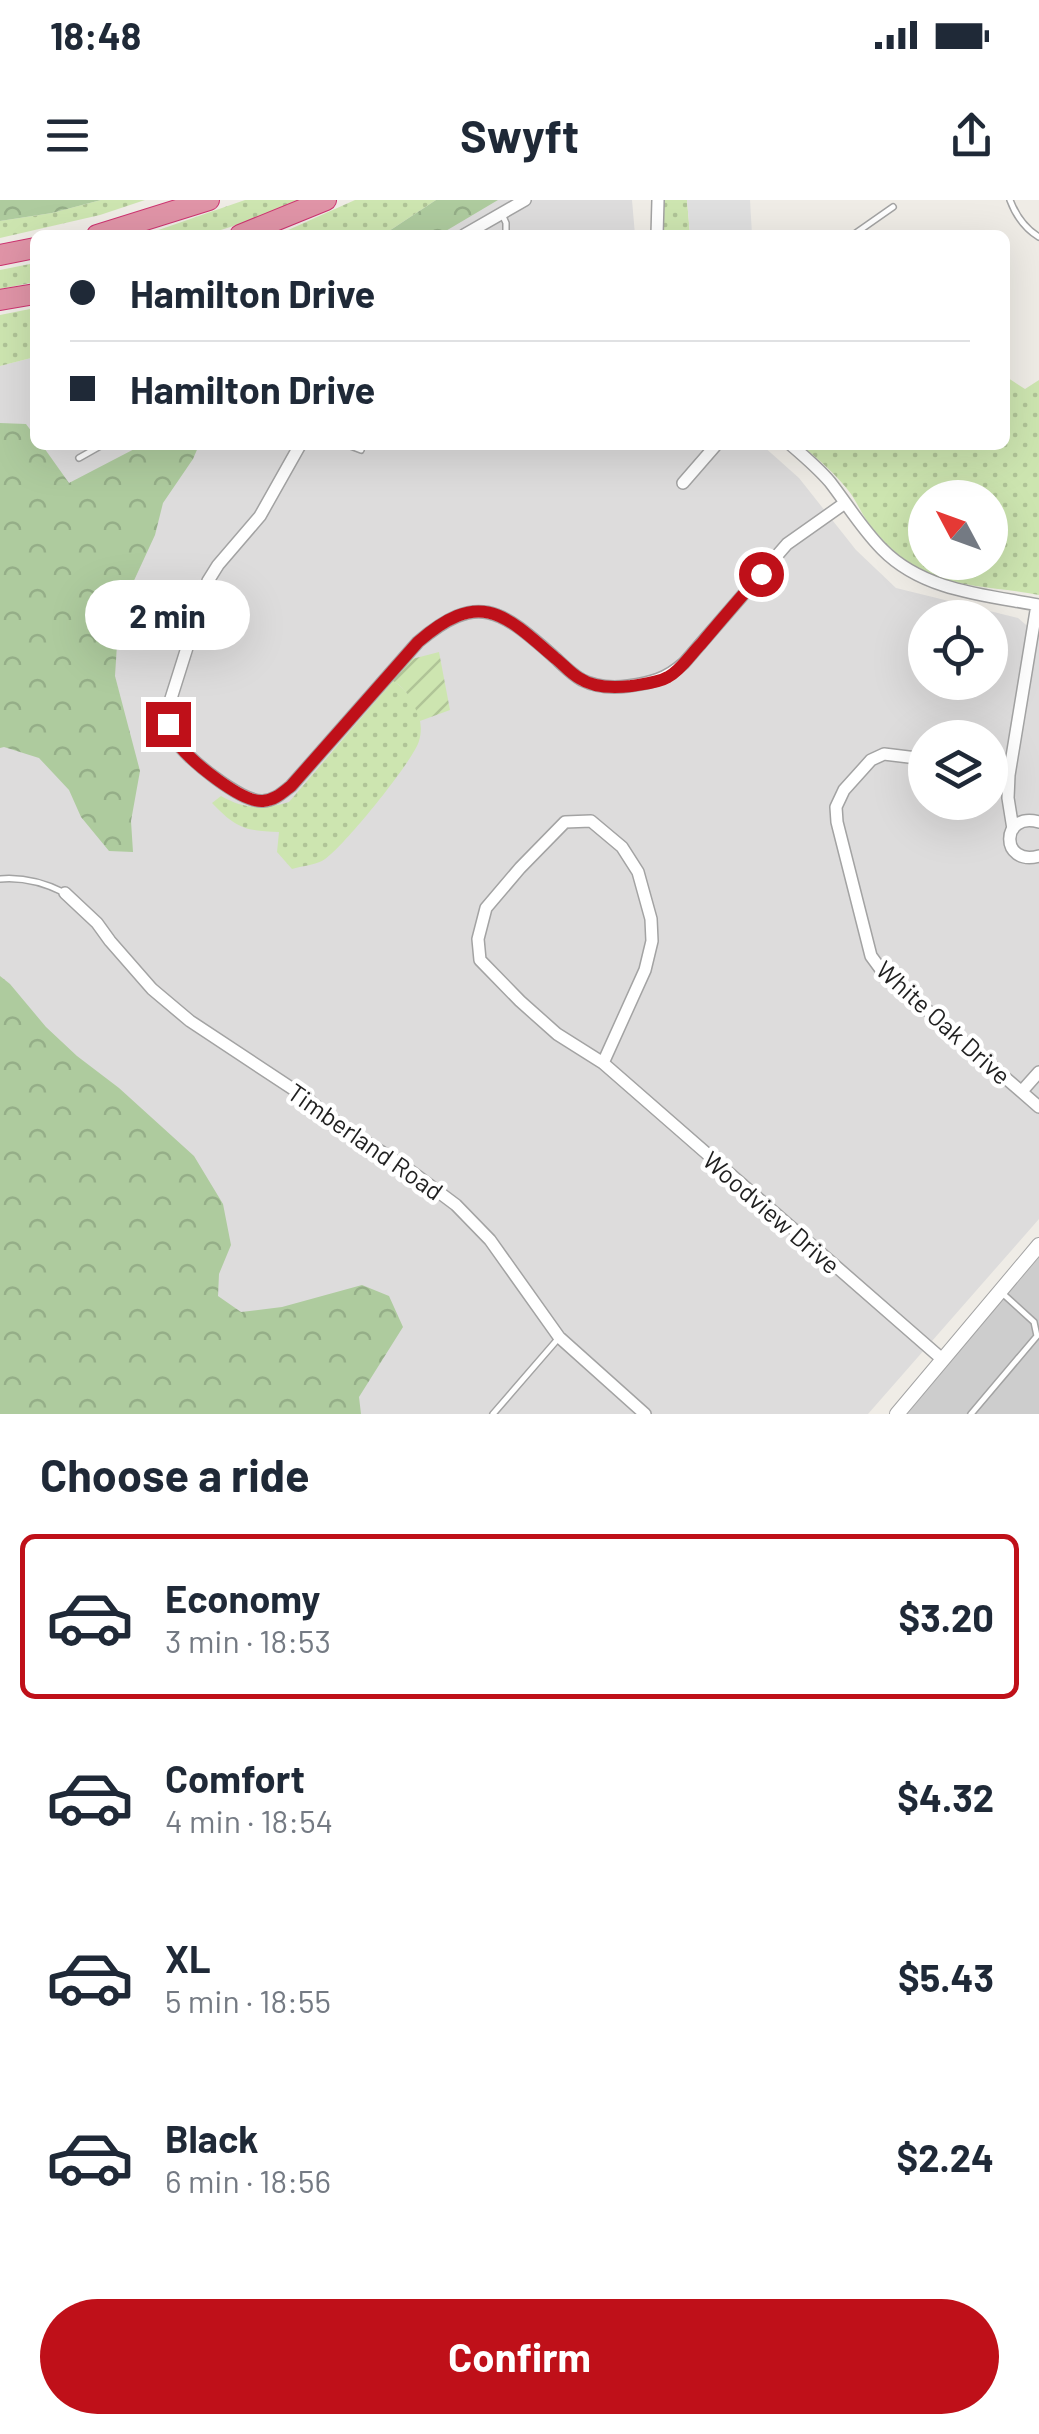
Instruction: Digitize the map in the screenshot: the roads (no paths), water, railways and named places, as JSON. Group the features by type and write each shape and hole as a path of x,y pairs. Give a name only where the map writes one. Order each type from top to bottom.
{"highway":[{"path":"113,230 209,200"},
{"path":"252,230 326,200"},
{"path":"0,255 30,249"},
{"path":"0,300 30,295"}],"street":[{"path":"473,230 525,200"},
{"path":"657,230 658,200"},
{"path":"297,450 260,516 208,581 168,708 168,724 181,748 229,788 254,801 266,802 291,786 418,642 432,629 470,612 504,616 580,679 596,685 631,686 669,676 787,544 845,503"},
{"path":"683,483 712,450"},
{"path":"797,450 884,551 926,580 1038,606 1008,798 1010,842 1016,854 1028,859 1039,856"},
{"name":"White Oak Drive","path":"908,758 884,754 871,760 844,790 836,807 836,822 871,956 882,971 1039,1107"},
{"path":"1012,829 1028,819 1039,822"},
{"name":"Woodview Drive","path":"604,1063 645,970 652,941 651,919 638,872 622,846 591,820 565,822 486,908 478,939 480,960 558,1034 604,1063 942,1359"},
{"name":"Timberland Road","path":"64,893 98,923 152,989 190,1020 456,1205 490,1240 560,1337 645,1414"},
{"path":"1022,1092 1039,1072"},
{"path":"897,1414 1039,1244"}],"lane":[{"path":"1010,200 1016,215 1039,237"},
{"path":"861,230 893,207"},
{"path":"502,213 506,230"},
{"path":"80,458 94,450"},
{"path":"0,879 47,884 64,893"},
{"path":"971,1414 1037,1336 1034,1322 1000,1291"},
{"path":"493,1414 560,1337"}]}
